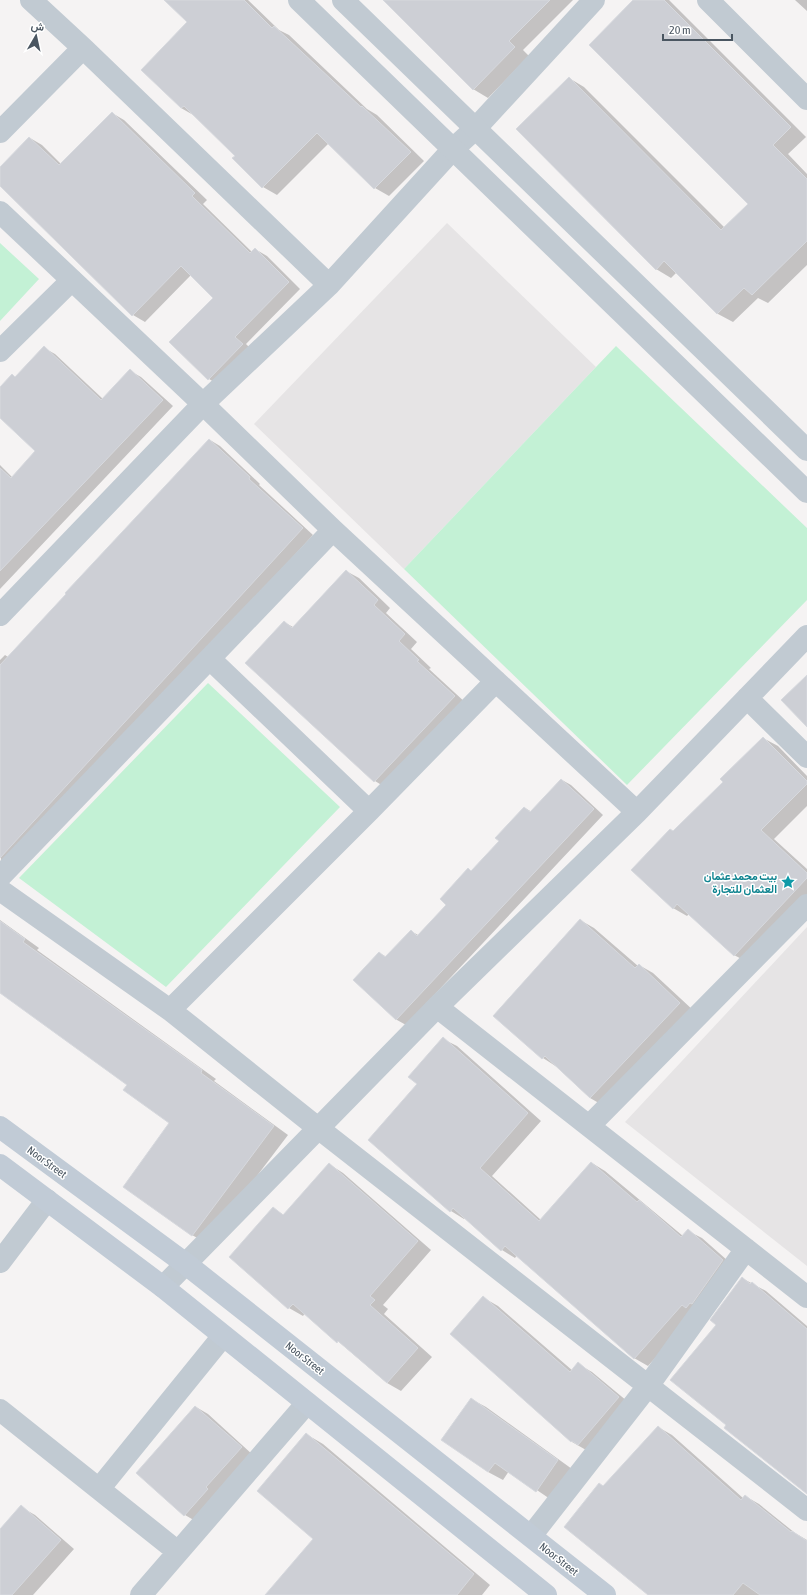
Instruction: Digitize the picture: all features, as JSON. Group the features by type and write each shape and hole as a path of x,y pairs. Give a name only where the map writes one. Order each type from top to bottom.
{"main road":[{"name":"Noor Street","path":"0,1127 186,1264 605,1595"},
{"path":"0,1164 163,1287 546,1595"}],"street":[{"path":"31,0 83,48 329,285"},
{"path":"298,0 807,492"},
{"path":"343,0 474,129 807,450"},
{"path":"0,615 203,404 329,285 452,149 474,129 594,0"},
{"path":"708,0 807,99"},
{"path":"0,132 83,48"},
{"path":"0,212 203,404 333,530 637,812"},
{"path":"0,351 72,280"},
{"path":"0,877 333,530"},
{"path":"163,1287 438,1007 637,812 807,636"},
{"path":"210,659 369,811"},
{"path":"170,1010 369,811 496,681"},
{"path":"747,698 807,757"},
{"path":"0,890 170,1010 318,1128 807,1510"},
{"path":"589,1126 807,905"},
{"path":"438,1007 807,1296"},
{"path":"0,1262 47,1200"},
{"path":"530,1536 648,1386 746,1249"},
{"path":"99,1489 223,1336"},
{"path":"141,1595 307,1403"},
{"path":"0,1410 178,1552"}],"shaded area":[{"path":"447,223 596,367 404,569 254,424"},
{"path":"807,927 807,1266 625,1122"}],"green space":[{"path":"0,243 39,279 0,321"},
{"path":"616,346 807,528 807,600 627,785 404,569"},
{"path":"208,683 340,807 166,987 19,878"}],"building":[{"path":"164,0 244,0 272,28 274,26 411,152 374,189 317,133 262,188 232,158 235,156 184,106 181,108 141,70 187,22"},
{"path":"383,0 550,0 509,41 515,47 473,90"},
{"path":"633,0 664,0 791,127 773,145 807,179 807,241 752,295 744,288 717,314 664,261 656,270 516,129 569,77 721,230 748,204 589,45"},
{"path":"112,112 195,193 192,196 250,253 255,248 289,282 235,337 243,344 208,380 169,342 213,298 181,266 132,316 0,186 0,167 29,137 59,165"},
{"path":"44,346 101,400 130,369 163,400 0,571 0,468 11,478 35,451 0,418 0,387 12,374 15,377"},
{"path":"209,439 250,477 249,479 303,528 0,858 0,665"},
{"path":"346,570 378,600 374,605 405,634 399,641 419,660 417,661 455,696 374,782 245,663 284,621 292,628"},
{"path":"807,675 807,727 781,700"},
{"path":"763,737 807,781 807,784 761,830 807,873 807,878 734,956 677,904 673,909 631,870 670,829 673,831 723,782 720,779"},
{"path":"561,779 594,809 396,1020 353,980 379,952 385,957 411,930 417,936 446,905 440,899 468,868 471,871 499,841 495,838 524,807 530,812"},
{"path":"580,919 635,968 639,964 680,1003 590,1098 545,1056 542,1059 493,1016"},
{"path":"0,921 25,939 23,942 202,1070 201,1073 274,1126 192,1236 123,1187 169,1123 123,1090 127,1085 0,993"},
{"path":"443,1037 528,1113 480,1168 539,1221 591,1162 637,1202 639,1200 681,1237 688,1229 723,1260 692,1304 690,1303 686,1308 682,1305 634,1359 505,1246 501,1251 453,1208 450,1212 368,1140 417,1084 408,1077"},
{"path":"329,1163 418,1241 370,1296 375,1300 370,1305 418,1348 387,1383 338,1341 337,1343 293,1304 288,1309 229,1257 273,1207 283,1215"},
{"path":"742,1277 750,1284 752,1282 807,1329 807,1494 724,1428 726,1425 670,1380 716,1325 710,1320"},
{"path":"483,1296 570,1372 578,1362 619,1397 578,1445 572,1441 571,1442 450,1334"},
{"path":"471,1398 558,1460 536,1492 495,1463 488,1472 441,1440"},
{"path":"195,1406 242,1447 206,1487 208,1489 184,1516 136,1473"},
{"path":"658,1426 741,1500 745,1495 791,1532 792,1531 807,1541 807,1595 760,1595 743,1583 733,1595 648,1595 564,1527 599,1483 603,1486"},
{"path":"306,1433 474,1574 457,1595 265,1595 313,1539 257,1491"},
{"path":"21,1505 61,1540 12,1595 0,1595 0,1529"}],"place":[{"name":"بيت محمد عثمان العثمان للتجارة","path":"788,882"}]}
